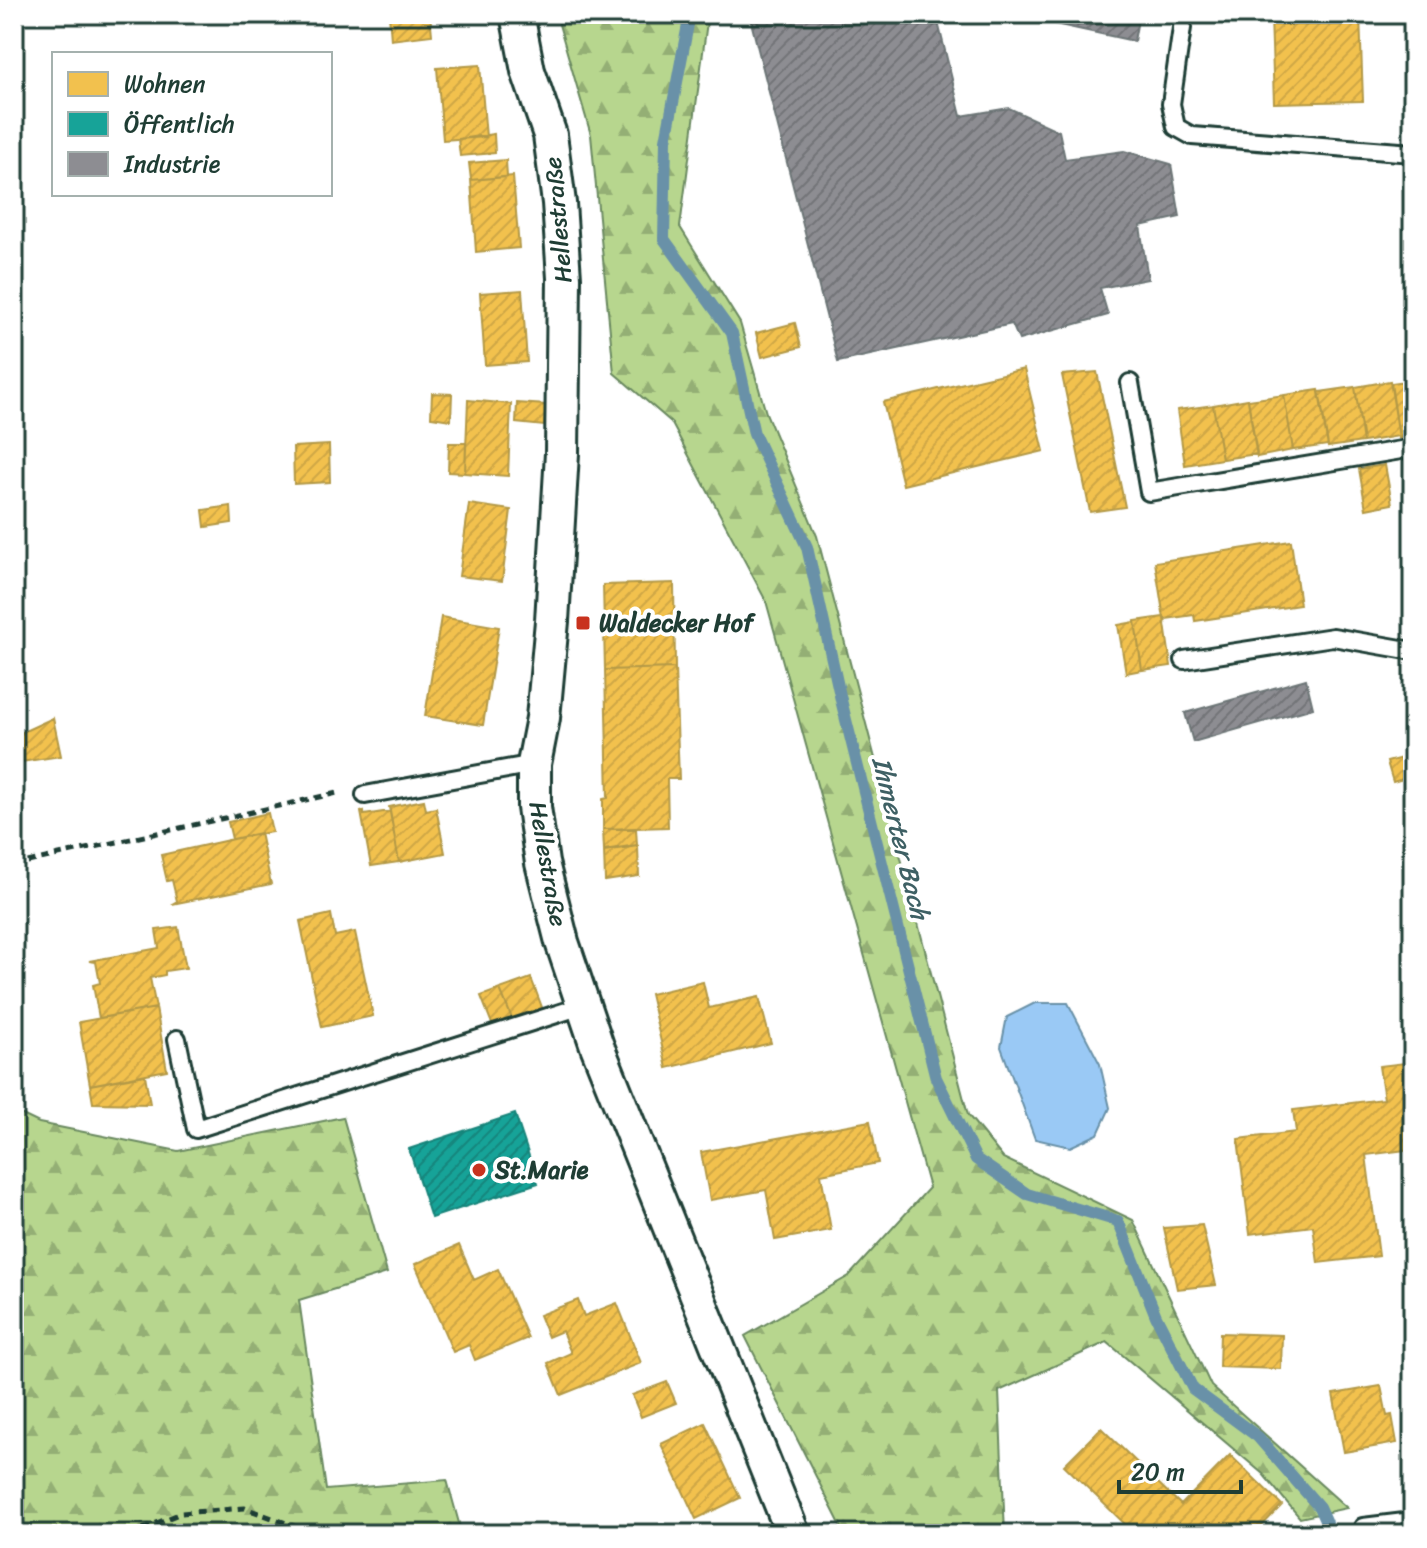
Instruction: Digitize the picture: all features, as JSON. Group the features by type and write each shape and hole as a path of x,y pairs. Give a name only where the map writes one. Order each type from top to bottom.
{"street":[{"name":"Hellestraße","path":"517,14 528,71 550,135 564,278 562,453 552,621 543,718 534,764 534,807 542,863 582,1006 793,1534"}],"lane":[{"path":"1184,14 1171,104 1176,127 1192,136 1413,153"},
{"path":"1130,383 1149,492 1413,448"},
{"path":"1184,660 1333,637 1413,651"},
{"path":"365,795 534,764"},
{"path":"177,1039 196,1129 582,1006"},
{"path":"1363,1527 1413,1521"}],"path":[{"path":"14,865 342,792"},
{"path":"130,1534 181,1513 245,1508 316,1534"}],"green space":[{"path":"556,14 708,14 680,227 740,323 766,413 817,536 968,1115 1003,1158 1133,1220 1211,1386 1347,1508 1300,1518 1263,1474 1107,1342 999,1391 1005,1534 845,1534 745,1336 849,1276 929,1188 766,601 671,422 614,373 591,135"},
{"path":"14,1111 39,1123 178,1151 343,1117 387,1273 299,1300 326,1490 447,1480 462,1534 14,1534"}],"water":[{"path":"1035,1003 1068,1003 1100,1064 1110,1108 1098,1134 1070,1147 1035,1139 1001,1047 1007,1017"}],"building: Wohnen":[{"path":"389,14 430,14 432,35 391,40"},
{"path":"1360,14 1363,101 1274,103 1271,17"},
{"path":"480,65 486,137 443,140 437,68"},
{"path":"494,134 495,153 460,156 458,139"},
{"path":"506,160 507,177 471,180 469,163"},
{"path":"513,176 519,248 476,252 471,180"},
{"path":"522,290 527,362 485,365 480,293"},
{"path":"795,323 801,347 762,357 756,333"},
{"path":"1024,369 1044,451 903,485 883,402"},
{"path":"1097,372 1125,507 1090,512 1062,375"},
{"path":"1413,380 1413,436 1399,438 1391,383"},
{"path":"1390,381 1399,436 1363,442 1355,387"},
{"path":"1355,387 1363,442 1328,447 1319,392"},
{"path":"1319,390 1328,445 1293,450 1284,395"},
{"path":"432,393 452,394 451,420 431,417"},
{"path":"1284,395 1293,450 1257,457 1248,400"},
{"path":"1248,399 1257,454 1222,459 1213,405"},
{"path":"468,400 511,404 508,476 465,473"},
{"path":"517,403 546,405 544,426 516,423"},
{"path":"1213,405 1222,459 1185,465 1177,410"},
{"path":"449,443 466,443 465,473 448,472"},
{"path":"329,445 330,482 294,484 293,447"},
{"path":"1385,465 1392,504 1366,509 1359,469"},
{"path":"469,504 511,510 502,581 459,576"},
{"path":"231,506 232,523 205,527 203,510"},
{"path":"1291,541 1300,605 1195,621 1194,615 1166,619 1165,625 1155,562"},
{"path":"674,583 675,668 605,670 603,585"},
{"path":"441,617 499,627 483,725 425,716"},
{"path":"1164,617 1171,666 1142,670 1135,621"},
{"path":"1135,622 1142,670 1126,673 1118,625"},
{"path":"675,668 679,779 667,779 668,827 603,829 603,799 608,798 605,670"},
{"path":"53,718 61,756 14,763 14,736"},
{"path":"1413,755 1413,776 1393,782 1387,762"},
{"path":"424,800 426,810 436,808 445,853 399,862 389,807"},
{"path":"364,811 364,815 390,811 399,862 371,866 361,812"},
{"path":"268,813 272,832 232,839 228,822"},
{"path":"636,828 637,845 604,850 603,829"},
{"path":"260,833 271,884 172,904 177,901 172,880 167,881 161,855"},
{"path":"638,846 639,876 605,881 604,851"},
{"path":"331,914 335,936 355,932 373,1016 322,1027 300,921"},
{"path":"178,927 186,968 165,971 165,975 150,978 156,1008 99,1018 93,985 100,983 96,962 89,961 159,948 156,930"},
{"path":"531,978 543,1010 513,1021 500,989"},
{"path":"703,982 709,1008 759,997 771,1043 667,1068 650,994"},
{"path":"500,989 513,1021 494,1029 481,996"},
{"path":"156,1008 167,1070 90,1085 79,1022"},
{"path":"1413,1062 1413,1149 1366,1155 1379,1256 1318,1263 1313,1226 1250,1234 1238,1139 1296,1132 1293,1110 1384,1099 1379,1066"},
{"path":"145,1075 150,1104 93,1103 90,1085"},
{"path":"870,1121 878,1163 821,1174 831,1230 775,1240 766,1190 710,1200 701,1152"},
{"path":"1202,1225 1216,1285 1177,1289 1164,1228"},
{"path":"459,1245 474,1280 498,1269 528,1338 475,1360 469,1345 453,1352 415,1264"},
{"path":"578,1300 584,1316 617,1303 641,1363 561,1395 548,1363 571,1353 562,1331 548,1337 539,1315"},
{"path":"1220,1333 1282,1335 1281,1369 1219,1367"},
{"path":"667,1382 676,1403 641,1417 632,1395"},
{"path":"1381,1386 1387,1416 1392,1415 1397,1443 1344,1452 1333,1394"},
{"path":"705,1423 740,1498 696,1519 661,1444"},
{"path":"1101,1428 1181,1505 1230,1455 1282,1505 1254,1534 1122,1534 1128,1527 1064,1465"}],"building: Öffentlich":[{"path":"515,1114 538,1183 431,1218 409,1149"}],"building: Industrie":[{"path":"749,14 936,14 961,116 1009,108 1059,131 1065,159 1124,151 1171,164 1180,217 1140,226 1148,279 1100,288 1108,315 1019,340 1012,324 838,362"},
{"path":"1037,14 1139,14 1134,41 1036,20"},
{"path":"1306,679 1313,708 1193,742 1185,713"}],"waterway":[{"name":"Ihmerter Bach","path":"690,14 666,140 664,239 732,333 754,434 807,547 841,700 936,1078 976,1159 1027,1194 1118,1221 1156,1316 1193,1389 1258,1437 1319,1507 1331,1534"}],"place":[{"name":"Waldecker Hof","path":"583,623"},
{"name":"St.Marie","path":"479,1170"}]}
